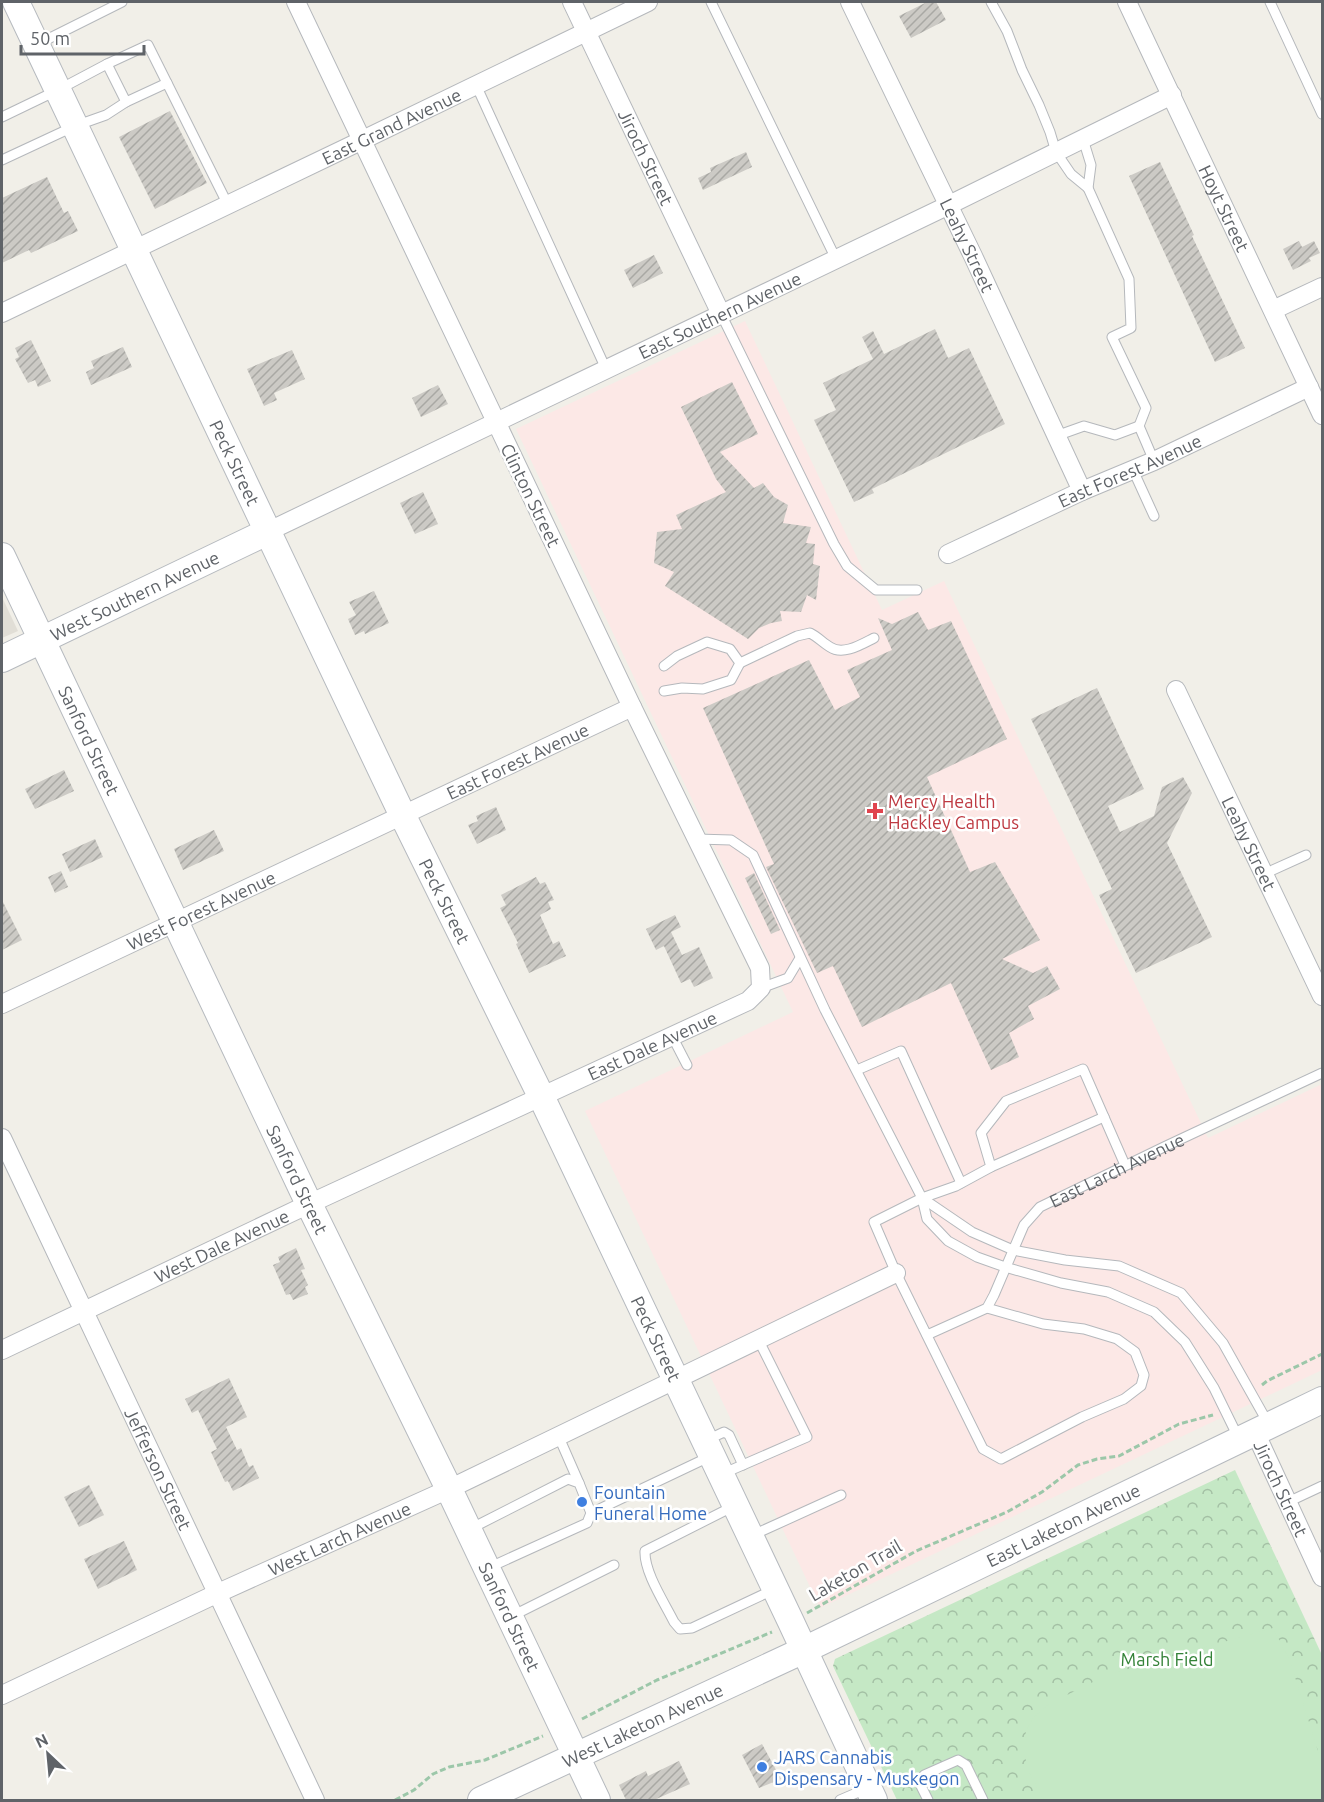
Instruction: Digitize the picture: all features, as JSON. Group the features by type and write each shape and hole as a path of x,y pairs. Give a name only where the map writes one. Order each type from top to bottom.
{"street":[{"name":"Peck Street","path":"16,2 402,814 541,1096 675,1379 720,1459 736,1505 871,1794"},
{"name":"Clinton Street","path":"296,2 632,707 760,968 761,988"},
{"name":"Jiroch Street","path":"572,2 721,314"},
{"name":"East Grand Avenue","path":"2,313 648,2"},
{"name":"Leahy Street","path":"850,2 949,205 1082,491"},
{"name":"Hoyt Street","path":"1128,2 1323,415"},
{"name":"East Southern Avenue","path":"267,532 1172,96"},
{"path":"1273,310 1323,287"},
{"name":"East Forest Avenue","path":"948,554 1082,491 1154,461 1310,387"},
{"name":"West Southern Avenue","path":"2,659 267,532"},
{"name":"Sanford Street","path":"2,556 309,1204 449,1489 597,1800"},
{"name":"Leahy Street","path":"1176,690 1323,996"},
{"name":"East Forest Avenue","path":"402,814 632,707"},
{"name":"West Forest Avenue","path":"2,1004 402,814"},
{"name":"East Dale Avenue","path":"541,1096 748,1001 761,988"},
{"name":"West Dale Avenue","path":"2,1350 541,1096"},
{"name":"Jefferson Street","path":"2,1138 315,1800"},
{"path":"675,1379 896,1273"},
{"name":"West Larch Avenue","path":"2,1695 216,1594 449,1489 675,1379"},
{"name":"East Laketon Avenue","path":"804,1650 1254,1432 1321,1405"},
{"name":"Jiroch Street","path":"1254,1432 1323,1577"},
{"name":"West Laketon Avenue","path":"481,1800 804,1650"}],"lane":[{"path":"36,46 122,2"},
{"path":"711,2 836,259"},
{"path":"991,2 1007,31 1050,132 1056,152 1071,174 1088,188 1129,279 1131,328 1112,337 1146,408 1139,426 1154,461"},
{"path":"1269,2 1323,114"},
{"path":"2,117 148,45 228,205"},
{"path":"108,64 126,102"},
{"path":"2,160 75,126 106,115 126,102 167,83"},
{"path":"476,85 606,369"},
{"path":"1083,139 1091,165 1088,188"},
{"path":"721,314 847,566 876,590 917,590"},
{"path":"1056,436 1084,426 1115,435 1139,426"},
{"path":"1133,470 1154,516"},
{"path":"664,691 704,688 731,680 740,663 797,636 810,633 831,649 845,651 874,638"},
{"path":"664,666 677,656 707,642 730,649 740,663"},
{"path":"697,839 731,840 753,855 825,1010 922,1198 927,1219 948,1242 977,1257 1005,1267 1061,1283 1108,1292 1154,1312 1185,1342 1226,1412 1254,1432"},
{"path":"1264,874 1306,855"},
{"path":"761,988 788,978 800,958"},
{"path":"672,1036 687,1065"},
{"path":"857,1070 901,1051 961,1183"},
{"path":"991,1167 981,1133 1006,1101 1083,1069 1125,1165"},
{"name":"East Larch Avenue","path":"987,1308 1024,1226 1040,1207 1323,1072"},
{"path":"927,1335 987,1308 1042,1324 1084,1329 1117,1339 1135,1352 1144,1375 1141,1386 1124,1399 1082,1417 1001,1459 983,1449 896,1273 874,1222 922,1198 961,1183 991,1167 1104,1117"},
{"path":"922,1198 972,1232 1013,1250 1065,1260 1119,1266 1180,1293 1223,1343 1251,1394 1254,1432"},
{"path":"591,1513 720,1459 807,1437 758,1339"},
{"path":"487,1569 587,1523 591,1513 558,1436"},
{"path":"468,1530 568,1479 579,1483"},
{"path":"1288,1502 1323,1486"},
{"path":"750,1536 841,1495"},
{"path":"736,1505 645,1551 649,1572 674,1622 680,1629 692,1628 776,1589"},
{"path":"509,1617 615,1565"},
{"path":"928,1800 920,1784 924,1775 958,1760 966,1765 983,1800"},
{"path":"840,1800 871,1794"}],"path":[{"path":"1251,1394 1267,1381 1323,1354"},
{"name":"Laketon Trail","path":"395,1800 414,1790 433,1774 449,1767 485,1760 588,1716 657,1680 778,1629 916,1551 1007,1512 1042,1492 1078,1465 1119,1456 1179,1424 1226,1412"}],"shaded area":[{"name":"Mercy Health Hackley Campus","path":"745,321 882,610 944,581 1208,1138 1322,1084 1322,1370 820,1608 585,1111 793,1012 516,429"},
{"path":"2,597 18,631 2,638"}],"green space":[{"name":"Marsh Field","path":"1235,1470 1322,1655 1322,1800 897,1800 833,1666 835,1659"},
{"path":"1273,1628 1290,1661 1322,1764 1322,1800 1044,1800 1028,1771 1025,1742 1026,1730 1034,1717 1049,1704 1107,1675"}],"building":[{"path":"927,2 936,2 946,20 911,38 899,16"},
{"path":"170,111 207,183 155,209 119,137"},
{"path":"746,152 752,167 703,190 698,178 711,172 710,168"},
{"path":"1160,162 1245,348 1215,362 1129,176"},
{"path":"47,177 64,213 68,211 78,231 31,253 29,250 2,263 2,198"},
{"path":"1299,241 1302,247 1314,241 1320,253 1309,258 1311,261 1293,270 1283,249"},
{"path":"654,255 663,273 633,288 624,270"},
{"path":"935,329 948,358 969,348 1005,424 872,489 874,493 854,502 814,420 836,410 823,383 873,359 862,337 873,331 884,354"},
{"path":"31,340 51,381 38,387 35,380 28,383 15,359 19,357 15,348"},
{"path":"123,347 132,367 91,385 86,372 94,368 91,361"},
{"path":"292,350 305,379 274,393 277,400 264,406 247,369"},
{"path":"732,382 758,434 720,452 754,488 763,483 774,497 788,505 783,523 811,527 806,543 815,544 813,564 820,566 816,600 807,595 801,612 780,611 782,621 759,628 748,639 665,586 674,572 654,563 657,532 682,529 676,515 726,492 716,479 681,407"},
{"path":"438,385 448,404 421,417 412,398"},
{"path":"423,492 438,524 415,534 400,503"},
{"path":"374,591 389,623 365,634 364,631 355,635 348,619 356,615 349,602"},
{"path":"918,612 928,630 951,621 1007,739 927,777 970,872 995,862 1040,940 1002,959 1033,973 1047,966 1060,989 1028,1006 1034,1019 1009,1033 1019,1057 991,1070 951,983 862,1027 833,966 817,973 766,867 774,864 703,708 809,660 835,710 860,697 847,670 892,650 878,618 892,624"},
{"path":"1097,688 1144,789 1108,806 1120,832 1154,816 1162,787 1183,777 1192,793 1167,843 1212,937 1136,973 1099,895 1112,889 1031,719"},
{"path":"64,770 74,791 35,809 25,789"},
{"path":"496,807 506,830 477,844 468,825 478,821 476,816"},
{"path":"214,830 224,851 183,870 174,849"},
{"path":"95,839 103,857 70,872 62,854"},
{"path":"61,871 68,887 55,893 48,877"},
{"path":"754,873 780,930 771,934 745,878"},
{"path":"536,877 540,884 545,882 554,900 548,902 551,909 540,915 553,944 559,941 566,956 529,973 516,944 518,943 500,908 506,905 501,895"},
{"path":"2,900 22,940 2,950"},
{"path":"675,915 681,927 671,932 682,955 699,947 713,978 694,987 690,979 681,983 664,946 656,950 646,929"},
{"path":"296,1248 305,1269 301,1270 308,1285 305,1287 308,1294 293,1300 290,1294 286,1295 273,1265 280,1262 278,1257"},
{"path":"229,1378 247,1417 226,1427 237,1450 241,1448 249,1467 253,1465 259,1478 233,1491 228,1481 225,1482 211,1452 217,1449 198,1410 192,1413 185,1399"},
{"path":"89,1485 104,1515 79,1527 64,1497"},
{"path":"124,1541 137,1570 98,1589 84,1559"},
{"name":"JARS Cannabis Dispensary - Muskegon","path":"762,1744 781,1779 759,1788 742,1755"},
{"path":"679,1761 690,1784 654,1800 626,1800 619,1785 646,1771 648,1776"}],"place":[{"name":"Mercy Health Hackley Campus","path":"875,811"},
{"name":"Fountain Funeral Home","path":"582,1502"},
{"name":"JARS Cannabis Dispensary - Muskegon","path":"762,1767"}]}
